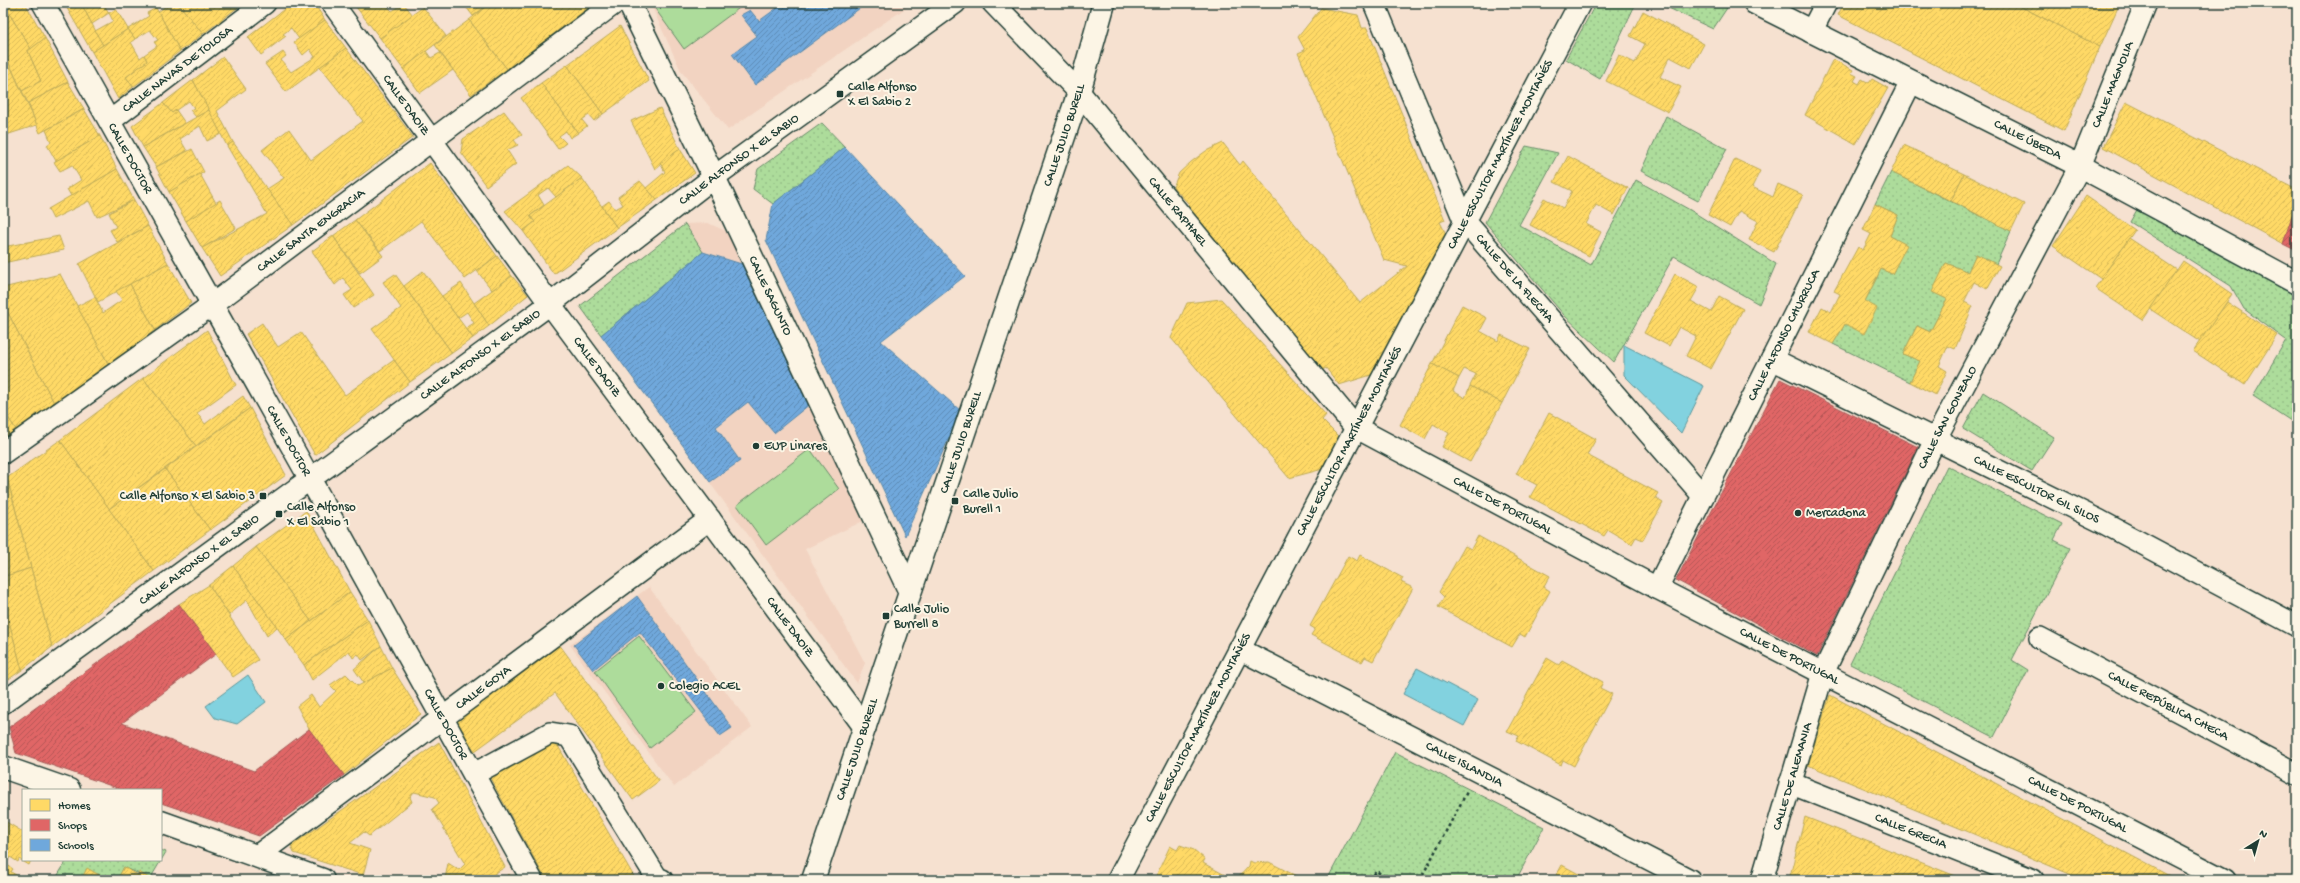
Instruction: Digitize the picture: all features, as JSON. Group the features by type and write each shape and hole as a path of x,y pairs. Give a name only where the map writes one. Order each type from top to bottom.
{"street":[{"name":"CALLE DOCTOR","path":"43,3 443,716 532,880"},
{"name":"CALLE NAVAS DE TOLOSA","path":"110,121 265,3"},
{"name":"CALLE DAOIZ","path":"332,3 550,304 865,728"},
{"name":"CALLE SANTA ENGRACIA","path":"3,453 213,304 615,3"},
{"name":"CALLE SAGUNTO","path":"629,3 714,177 909,590"},
{"name":"CALLE ALFONSO X EL SABIO","path":"3,702 550,304 714,177 955,3"},
{"name":"CALLE RAPHAEL","path":"993,3 1079,92 1355,427"},
{"name":"CALLE JULIO BURELL","path":"813,880 865,728 909,590 1079,92 1104,3"},
{"name":"CALLE DE LA FLECHA","path":"1374,3 1464,220 1703,496"},
{"name":"CALLE ESCULTOR MARTÍNEZ MONTAÑÉS","path":"1118,880 1464,220 1580,3"},
{"name":"CALLE ÚBEDA","path":"1755,3 2080,166 2297,283"},
{"path":"1811,32 1826,3"},
{"name":"CALLE MAGNOLIA","path":"2080,166 2146,3"},
{"name":"CALLE ALFONSO CHURRUCA","path":"1656,588 1911,82"},
{"name":"CALLE SAN GONZALO","path":"1824,673 1935,440 2080,166"},
{"name":"CALLE ESCULTOR GIL SILOS","path":"1772,359 2100,521 2297,626"},
{"name":"CALLE DE PORTUGAL","path":"1355,427 1656,588 2225,880"},
{"name":"CALLE GOYA","path":"257,856 443,716 710,519"},
{"name":"CALLE REPÚBLICA CHECA","path":"2040,638 2297,774"},
{"name":"CALLE ISLANDIA","path":"1240,648 1690,880"},
{"name":"CALLE DE ALEMANIA","path":"1762,880 1824,673"},
{"path":"474,774 550,733 569,736 657,878 662,880"},
{"path":"3,767 66,789"},
{"name":"CALLE GRECIA","path":"1790,783 2032,880"},
{"path":"162,822 323,880"}],"path":[{"path":"1420,880 1469,789"},
{"path":"1372,880 1376,871 1392,880"}],"shaded area":[{"path":"650,3 913,3 728,130 681,71"},
{"name":"EUP Linares","path":"708,223 730,233 863,521 805,549 865,663 857,683 580,306 685,224"},
{"name":"Colegio ACEL","path":"649,587 752,727 674,787 570,645"}],"green space":[{"path":"651,3 746,3 684,49"},
{"path":"1596,3 1636,3 1600,79 1566,59"},
{"path":"1658,3 1717,3 1727,8 1713,29"},
{"path":"1666,116 1727,149 1698,201 1641,171"},
{"path":"822,123 845,147 773,204 753,189 758,169"},
{"path":"1526,146 1558,153 1519,225 1591,265 1636,180 1690,210 1776,264 1759,304 1674,256 1614,362 1564,315 1485,222"},
{"path":"1891,172 2011,231 1996,264 1976,254 1968,272 1946,263 1933,292 1947,299 1930,332 1917,326 1903,354 1920,361 1910,382 1833,344 1845,324 1865,301 1881,269 1892,274 1906,245 1890,236 1898,215 1875,204"},
{"path":"2138,208 2297,293 2297,425 2253,396 2286,340 2244,309 2231,286 2130,222"},
{"path":"685,224 703,252 601,335 580,306"},
{"path":"1983,392 2054,437 2032,471 1963,429"},
{"path":"810,449 839,489 766,545 737,505"},
{"path":"1947,466 2062,524 2054,540 2070,548 2012,660 2028,670 1994,737 1850,664"},
{"path":"639,636 696,712 650,748 595,671"},
{"path":"1395,752 1544,827 1516,880 1327,880"},
{"path":"162,850 166,852 162,859"},
{"path":"66,861 161,861 150,879 124,867 117,880 108,880 87,869 81,880 55,880"}],"water":[{"path":"1624,345 1704,386 1681,433 1624,375"},
{"path":"1417,668 1478,700 1464,726 1403,694"},
{"path":"248,675 266,702 237,724 215,718 206,706"}],"building: Homes":[{"path":"10,3 25,3 45,38 31,49 5,7"},
{"path":"64,3 81,3 103,45 92,52"},
{"path":"81,3 103,3 109,13 92,24"},
{"path":"170,3 178,3 203,34 180,51 158,12"},
{"path":"178,3 241,3 242,4 203,34"},
{"path":"292,3 314,3 325,20 299,39 291,28 283,34 286,36 261,55 248,37"},
{"path":"354,3 362,3 356,7"},
{"path":"362,3 384,3 392,11 404,4 413,15 380,38 356,7"},
{"path":"463,3 490,3 473,16"},
{"path":"490,3 595,3 507,69 469,20"},
{"path":"1844,3 2014,3 2100,47 2064,131 1838,15"},
{"path":"2014,3 2120,3 2100,47"},
{"path":"5,7 31,49 28,51 41,81 22,91 3,50 3,10"},
{"path":"423,7 446,36 403,69 380,38"},
{"path":"156,8 180,51 133,87 126,77 147,61 144,55 157,46 154,42 158,40 150,30 135,39 128,29 149,16 147,13"},
{"path":"1321,8 1358,15 1362,28 1367,28 1445,220 1440,222 1446,234 1371,375 1339,385 1326,368 1322,370 1185,208 1189,204 1173,187 1179,173 1191,162 1206,151 1223,143 1240,165 1243,161 1360,303 1407,266 1384,260 1298,53 1305,50 1298,37"},
{"path":"116,9 128,29 103,45 95,31 113,21 109,13"},
{"path":"1643,11 1704,44 1691,68 1670,57 1660,77 1681,87 1668,112 1606,81 1619,55 1635,63 1645,44 1630,36"},
{"path":"325,20 346,48 286,92 265,64 283,52 286,56 281,60 291,72 315,57 310,49 303,55 294,42"},
{"path":"469,20 507,69 471,95 435,45"},
{"path":"620,26 649,81 603,114 567,65"},
{"path":"128,29 135,39 131,42 140,58 144,55 147,61 126,77 133,87 118,99 92,52"},
{"path":"45,38 68,82 28,103 22,91 41,81 28,51"},
{"path":"346,48 413,137 293,225 267,189 284,178 262,150 289,129 311,160 363,121 320,67"},
{"path":"3,50 37,125 3,136"},
{"path":"426,51 431,58 440,53 453,70 420,93 403,69"},
{"path":"223,57 246,89 217,111 233,142 227,146 193,80"},
{"path":"1833,59 1853,70 1851,73 1857,76 1854,81 1859,84 1862,79 1869,83 1872,79 1888,88 1856,144 1805,115"},
{"path":"567,65 603,114 594,121 589,115 582,120 587,126 578,133 541,83"},
{"path":"193,80 209,110 196,117 190,110 194,108 189,101 172,113 163,103"},
{"path":"68,82 84,109 40,133 28,103"},
{"path":"541,83 578,133 570,138 566,131 559,136 566,143 558,149 521,98"},
{"path":"2126,102 2297,190 2297,200 2283,244 2103,147"},
{"path":"163,103 172,113 176,110 185,123 143,147 132,126"},
{"path":"660,108 680,149 655,169 631,121"},
{"path":"84,109 100,136 56,161 47,145 51,142 46,130"},
{"path":"209,110 221,134 207,141 200,126 180,139 187,151 156,167 143,147"},
{"path":"504,111 522,135 514,140 518,145 507,150 516,164 486,186 461,152 463,139"},
{"path":"100,136 117,169 71,196 67,189 81,180 72,165 60,171 54,162"},
{"path":"233,142 293,225 220,276 202,248 267,214 227,146"},
{"path":"1904,145 1964,174 1951,201 1891,172"},
{"path":"192,149 204,172 169,192 156,167"},
{"path":"680,149 695,173 657,200 646,188 665,172 660,163"},
{"path":"1568,156 1628,188 1614,215 1596,205 1586,224 1601,232 1589,256 1530,225 1544,198 1563,208 1572,191 1554,182"},
{"path":"1735,159 1760,171 1752,187 1773,197 1778,184 1803,195 1774,252 1749,240 1758,221 1739,211 1730,227 1708,215"},
{"path":"430,163 497,256 465,279 421,221 380,251 355,220"},
{"path":"568,165 582,178 556,197 548,188 538,195 544,205 530,216 535,222 523,231 505,211"},
{"path":"117,169 134,200 97,217 89,201 53,219 48,209"},
{"path":"200,174 216,203 186,221 169,192"},
{"path":"1964,174 2024,204 2011,231 1951,201"},
{"path":"582,178 617,228 554,274 523,231 535,222 530,216"},
{"path":"640,181 657,200 617,228 602,206 609,201 615,209 623,205 618,197"},
{"path":"2086,196 2135,230 2101,279 2053,246"},
{"path":"134,200 148,226 117,242 110,230 116,227 109,213"},
{"path":"220,200 236,228 202,248 186,221"},
{"path":"1875,204 1898,215 1890,236 1907,245 1892,274 1881,269 1865,301 1877,308 1864,334 1845,324 1833,344 1809,332 1822,307 1831,312 1840,294 1834,291 1858,247 1863,250 1871,234 1863,230"},
{"path":"355,220 383,256 360,273 333,236"},
{"path":"148,226 168,263 98,302 79,264"},
{"path":"59,236 64,250 3,263 3,247"},
{"path":"333,236 374,295 353,308 344,295 352,290 343,278 335,285 312,251"},
{"path":"2129,238 2177,270 2143,320 2095,288"},
{"path":"1976,254 2000,266 1987,289 1974,282 1964,302 1973,306 1955,349 1948,346 1939,366 1947,371 1935,395 1910,382 1920,361 1903,354 1917,326 1930,332 1947,299 1932,292 1946,263 1968,272"},
{"path":"497,256 512,276 492,290 477,271"},
{"path":"2183,261 2232,294 2200,342 2150,309"},
{"path":"168,263 191,303 155,330 130,284"},
{"path":"423,271 473,338 452,353 404,286"},
{"path":"60,274 109,365 55,405 3,303 3,288"},
{"path":"395,274 452,353 410,382 372,329 401,308 383,282"},
{"path":"1675,274 1699,287 1691,301 1711,312 1719,296 1743,309 1711,369 1686,356 1696,336 1679,327 1669,346 1644,333"},
{"path":"512,276 528,295 489,326 474,303"},
{"path":"461,283 489,326 473,338 466,328 474,323 467,312 458,318 442,296"},
{"path":"130,284 155,330 109,365 77,306 95,297 103,313 122,300 116,291"},
{"path":"1221,299 1326,415 1322,420 1340,438 1323,469 1289,478 1171,338 1187,303"},
{"path":"2227,302 2277,335 2245,385 2193,351"},
{"path":"3,303 55,405 17,431 3,410"},
{"path":"1462,305 1487,318 1480,331 1498,341 1501,335 1530,349 1502,403 1470,386 1476,374 1464,369 1459,378 1432,364"},
{"path":"262,323 278,347 301,332 345,395 394,360 410,382 315,455 246,334"},
{"path":"207,330 236,385 197,413 205,424 243,396 250,408 196,446 143,378"},
{"path":"1432,364 1459,378 1453,391 1465,398 1470,386 1502,403 1470,462 1442,447 1449,433 1433,424 1425,439 1400,425"},
{"path":"143,378 196,446 109,509 60,440"},
{"path":"250,408 286,475 210,530 165,469"},
{"path":"3,410 17,431 3,442"},
{"path":"1549,413 1596,439 1587,455 1658,493 1655,498 1663,503 1643,540 1636,537 1632,544 1608,530 1604,536 1530,497 1537,485 1516,474"},
{"path":"60,440 154,571 52,647 7,478"},
{"path":"165,469 210,530 154,571 109,509"},
{"path":"7,478 31,568 3,577 3,481"},
{"path":"306,511 350,592 311,621 256,547"},
{"path":"1478,536 1550,576 1544,587 1550,591 1525,637 1520,634 1512,647 1438,607 1444,597 1439,592 1465,546 1471,549"},
{"path":"256,547 311,621 286,640 233,566"},
{"path":"1360,555 1403,578 1401,582 1413,588 1373,661 1365,657 1362,662 1311,635 1315,629 1310,626 1348,556 1357,561"},
{"path":"233,566 277,627 267,636 247,600 229,615 209,585"},
{"path":"31,568 52,647 22,670 3,601 3,577"},
{"path":"209,585 258,660 233,677 179,604"},
{"path":"350,592 368,620 304,665 286,640"},
{"path":"5,607 22,670 3,683 3,608"},
{"path":"368,620 381,646 362,660 358,654 353,658 349,651 312,680 304,665"},
{"path":"559,644 659,781 633,800 555,693 475,751 453,721"},
{"path":"381,646 392,668 364,683 354,669"},
{"path":"1547,658 1559,665 1562,660 1603,682 1600,688 1612,694 1574,766 1563,760 1561,765 1516,741 1519,736 1507,731"},
{"path":"392,668 421,714 344,775 309,729 297,706 311,695 319,707 336,691 330,685 346,674 358,686"},
{"path":"1830,695 2177,880 2084,880 1808,765"},
{"path":"554,739 636,880 546,880 488,774"},
{"path":"439,742 505,867 485,880 477,880 474,874 467,880 445,879 448,863 459,870 465,864 432,809 439,803 435,797 414,792 410,797 412,802 369,836 364,832 350,843 370,850 363,875 294,853 291,846"},
{"path":"1805,817 1966,880 1789,880"},
{"path":"3,820 22,831 22,861 19,859 18,862 10,857 6,864 13,869 11,872 21,878 20,880 3,880"},
{"path":"1180,845 1194,850 1205,859 1203,863 1225,875 1223,880 1208,875 1205,880 1154,880 1170,846 1177,850"},
{"path":"22,861 31,861 29,865"},
{"path":"1250,861 1254,863 1269,862 1300,878 1299,880 1236,880 1249,866"},
{"path":"1562,865 1590,880 1554,880"},
{"path":"124,867 138,875 139,872 152,880 117,880"},
{"path":"87,868 108,880 81,880"},
{"path":"509,874 512,880 505,880"}],"building: Shops":[{"path":"2297,200 2297,251 2283,244"},
{"name":"Mercadona","path":"1780,379 1918,447 1817,656 1676,580"},
{"path":"179,604 216,654 122,723 254,771 309,729 344,775 259,836 162,803 162,789 120,789 16,753 9,727"}],"building: Schools":[{"path":"773,3 867,3 755,85 732,54 757,36 741,15 750,10 759,21 777,8"},
{"name":"EUP Linares","path":"845,147 965,276 881,341 961,411 905,536 766,240 773,204"},
{"path":"703,252 748,266 810,404 774,433 748,402 716,427 740,461 710,482 601,335"},
{"path":"637,596 732,728 720,736 640,632 593,670 574,645"}],"place":[{"name":"Calle Alfonso X El Sabio 2","path":"840,94"},
{"name":"EUP Linares","path":"756,446"},
{"name":"Calle Alfonso X El Sabio 3","path":"263,496"},
{"name":"Calle Julio Burell 1","path":"955,501"},
{"name":"Mercadona","path":"1798,513"},
{"name":"Calle Alfonso X El Sabio 1","path":"279,514"},
{"name":"Calle Julio Burrell 8","path":"886,616"},
{"name":"Colegio ACEL","path":"661,686"}]}
